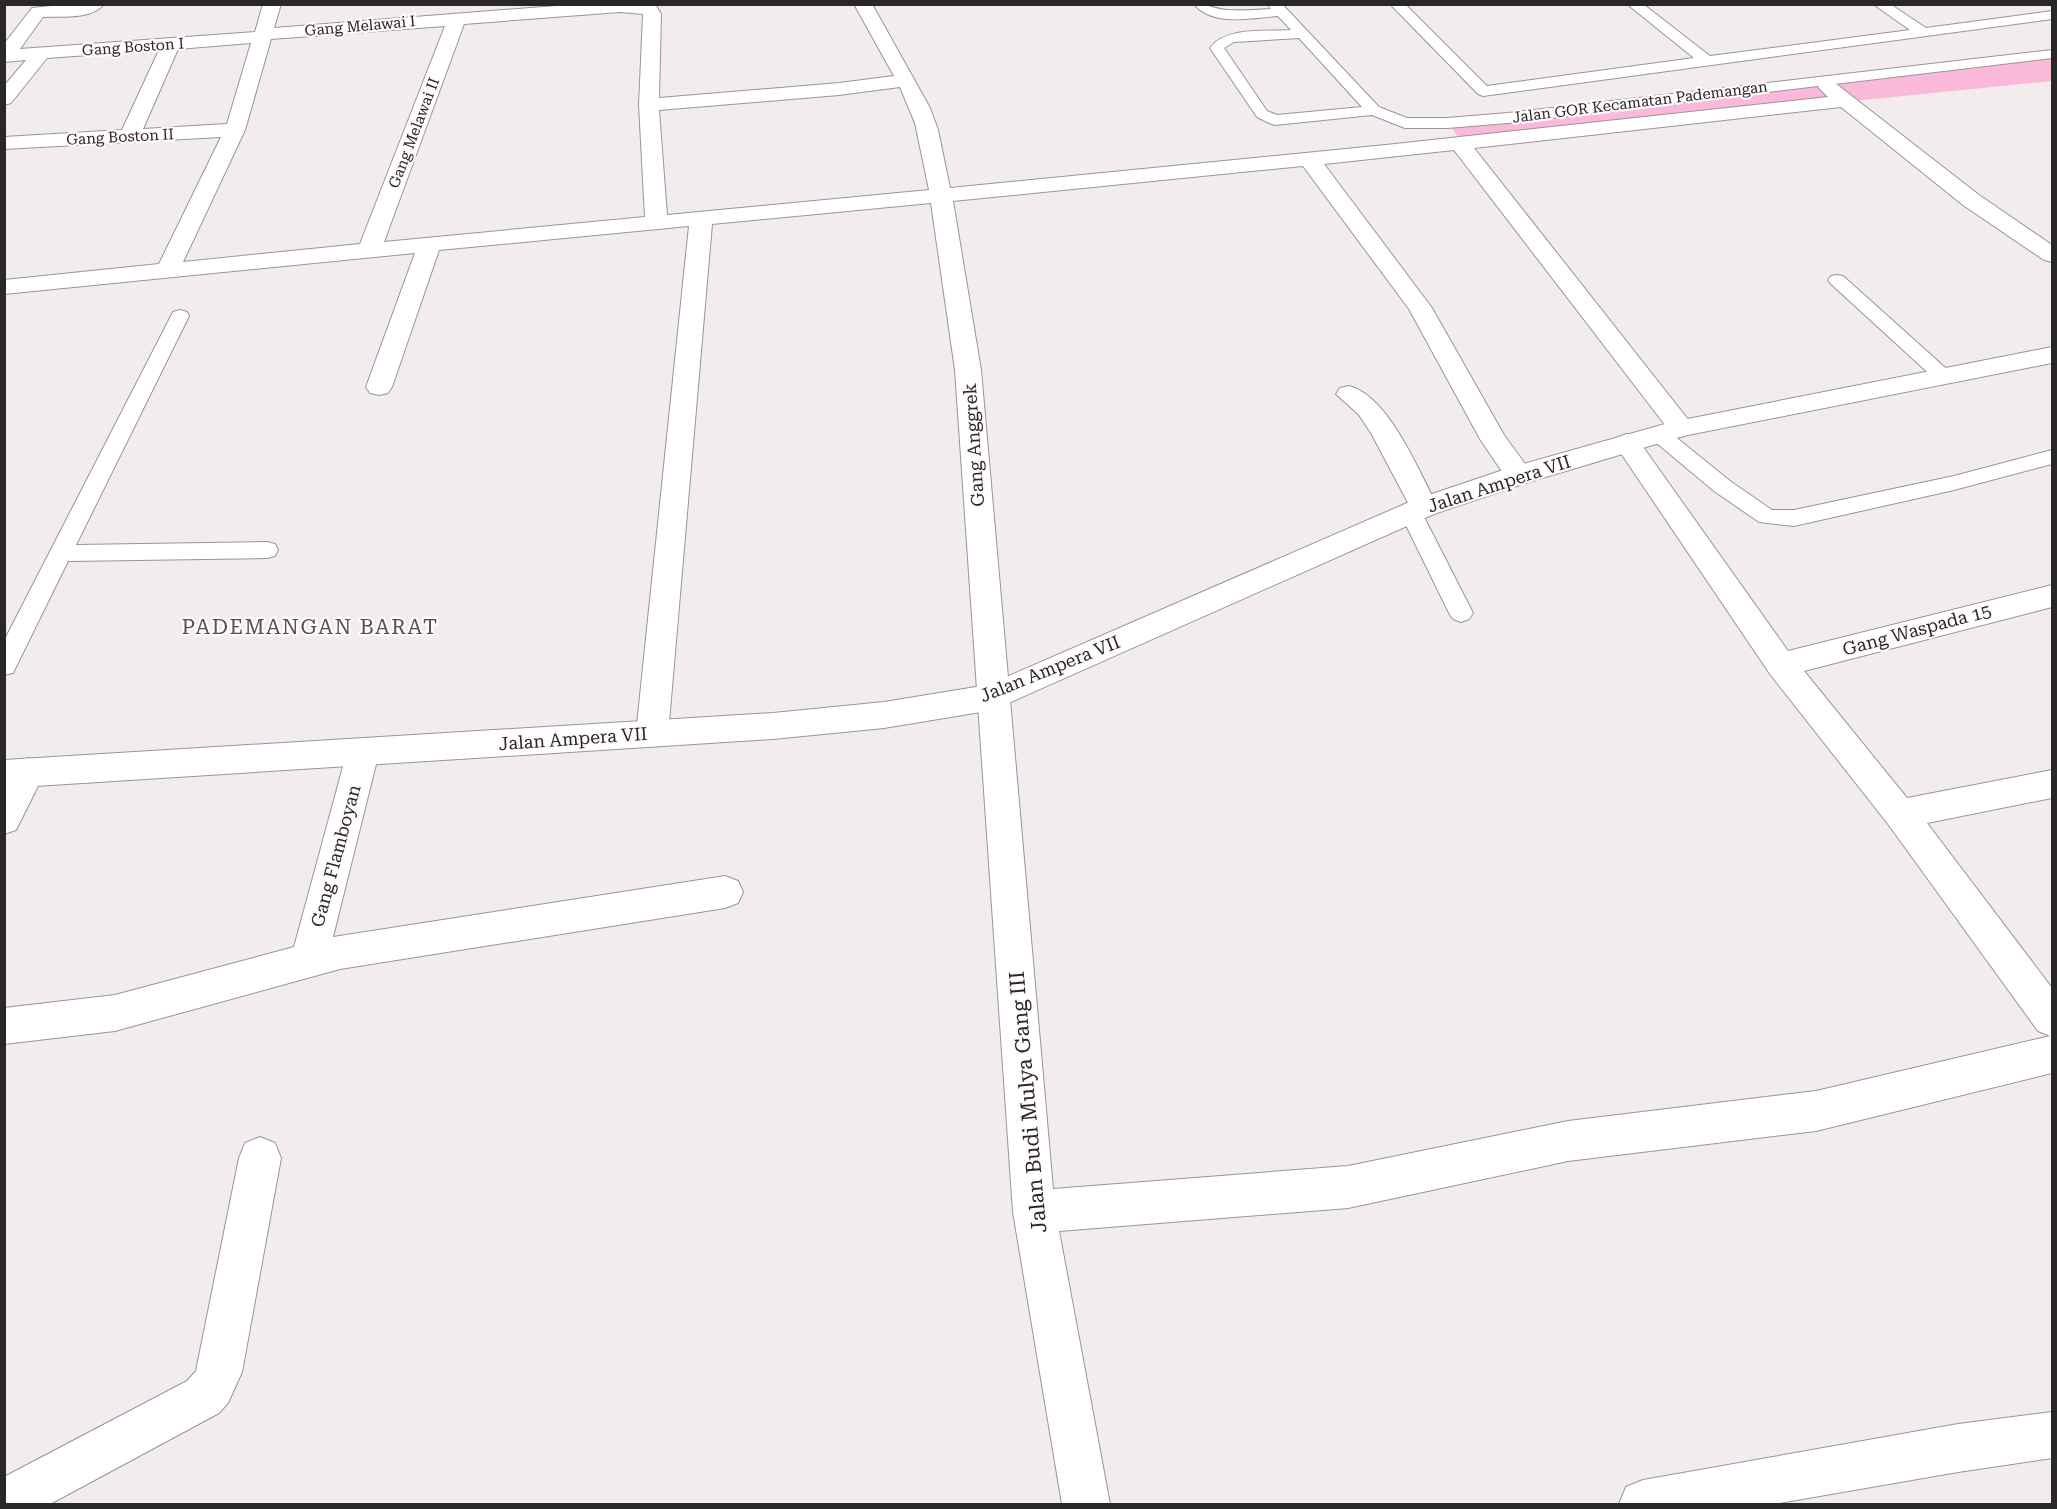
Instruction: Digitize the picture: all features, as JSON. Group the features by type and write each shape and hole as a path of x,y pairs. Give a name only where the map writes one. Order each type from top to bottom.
{"street":[{"path":"5,55 38,12 85,9 95,4"},
{"path":"168,270 235,130 272,4"},
{"name":"Gang Anggrek","path":"863,4 923,113 929,136 934,175 940,194 968,370 993,697"},
{"name":"Gang Melawai I","path":"262,36 458,18 648,7 652,14 649,105"},
{"name":"Gang Melawai II","path":"370,249 458,18"},
{"name":"Gang Boston I","path":"5,55 170,46 262,36"},
{"path":"129,137 170,46"},
{"path":"4,99 42,53"},
{"path":"656,223 649,105 839,89 906,80"},
{"path":"1822,83 1971,200 2052,255"},
{"path":"4,287 370,249 701,220 940,194 1309,159 1843,99"},
{"name":"Gang Boston II","path":"4,143 235,130"},
{"path":"1459,143 1671,431"},
{"path":"1309,159 1420,308 1493,439 1519,476"},
{"path":"652,734 701,220"},
{"path":"379,387 430,244"},
{"name":"Jalan Ampera VII","path":"16,773 652,734 866,717 933,709 993,697 1418,510 1519,476 1671,431 2052,355"},
{"path":"1349,394 1368,409 1383,431 1418,510"},
{"path":"1627,443 1781,665 1900,814 2052,1018"},
{"name":"Gang Waspada 15","path":"1781,665 2052,596"},
{"name":"Jalan Budi Mulya Gang III","path":"993,697 1034,1212 1086,1504"},
{"name":"Gang Flamboyan","path":"309,959 363,752"},
{"path":"4,820 16,773"},
{"path":"1900,814 2052,784"},
{"path":"4,1026 115,1013 309,959 352,950 725,892"},
{"path":"1034,1212 1348,1187 1568,1141 1815,1111 2052,1054"},
{"path":"4,1503 203,1397 212,1387 219,1372 260,1158"},
{"path":"1643,1504 1958,1448 2052,1435"}],"lane":[{"path":"1201,4 1205,10 1219,14 1277,8"},
{"path":"1397,4 1483,91 2052,15"},
{"path":"1634,4 1707,61"},
{"path":"1880,4 1923,32"},
{"name":"Jalan GOR Kecamatan Pademangan","path":"1277,8 1374,110 1405,123 1447,123 1822,83 2052,54"},
{"path":"1300,34 1231,38 1217,48 1262,114 1275,120 1374,110"},
{"path":"1837,280 1943,376"},
{"path":"4,666 63,553 180,316"},
{"path":"1671,431 1722,486 1767,517 1794,518 1954,483 2052,457"},
{"path":"1418,510 1461,613"},
{"path":"63,553 267,550"}],"shaded area":[{"path":"2052,49 2052,81 1461,141 1449,124 1854,76"}],"district":[{"name":"PADEMANGAN BARAT","path":"310,627"}]}
